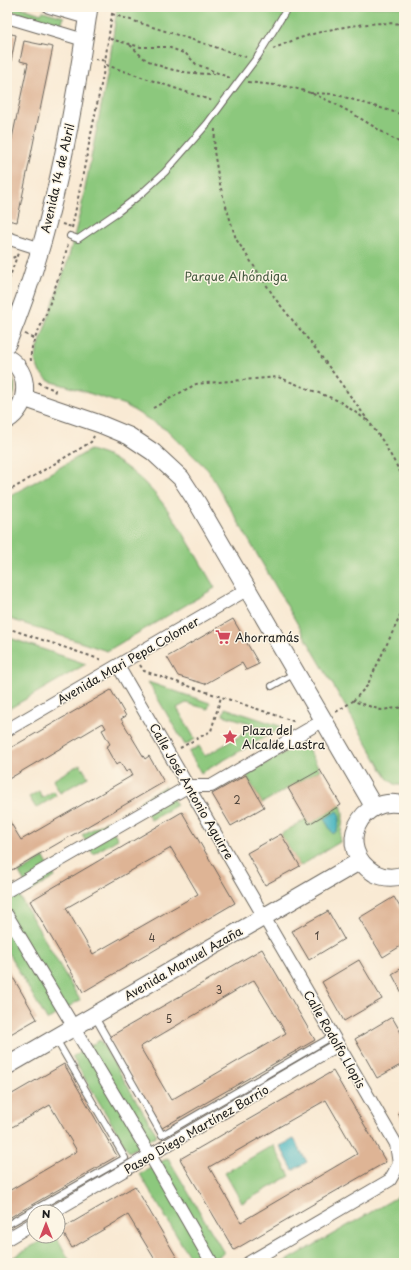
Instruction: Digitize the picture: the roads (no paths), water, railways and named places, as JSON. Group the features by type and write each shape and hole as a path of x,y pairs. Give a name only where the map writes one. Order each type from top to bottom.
{"street":[{"path":"49,7 88,13"},
{"name":"Avenida 14 de Abril","path":"7,344 41,249 64,151 88,13"},
{"path":"7,17 84,40"},
{"path":"7,238 41,249"},
{"path":"7,358 19,368 25,387 24,398 20,408 7,420"},
{"path":"24,398 100,424 129,436 154,452 181,478 198,504 296,672 318,724 374,806"},
{"name":"Avenida Mari Pepa Colomer","path":"7,730 248,590"},
{"name":"Calle José Antonio Aguirre","path":"118,666 265,916"},
{"path":"7,891 189,786 211,786 318,724"},
{"path":"404,805 395,802 374,806 363,815 357,826 354,838 355,850 360,861 368,869 377,875 388,877 398,877 404,875"},
{"name":"Avenida Manuel Azaña","path":"7,1066 360,861"},
{"path":"7,915 150,1155 212,1263"},
{"name":"Calle Rodolfo Llopis","path":"248,1263 390,1180 399,1164 396,1144 265,916"},
{"name":"Paseo Diego Martínez Barrio","path":"66,1204 150,1155 336,1040"},
{"path":"7,1239 26,1228"}],"lane":[{"path":"70,236 78,239 119,211 141,194 165,172 214,115 256,58 288,7"},
{"path":"272,686 296,672"},
{"path":"94,1015 162,1136 336,1040"},
{"path":"7,1225 125,1158 55,1038"}],"water":[{"path":"337,811 340,816 337,831 333,834 324,819"},
{"path":"294,1139 307,1162 293,1170 280,1146"}],"place":[{"name":"Ahorramás","path":"223,637"},
{"name":"Plaza del Alcalde Lastra","path":"230,737"}],"park label":[{"name":"Parque Alhóndiga","path":"236,276"}]}
